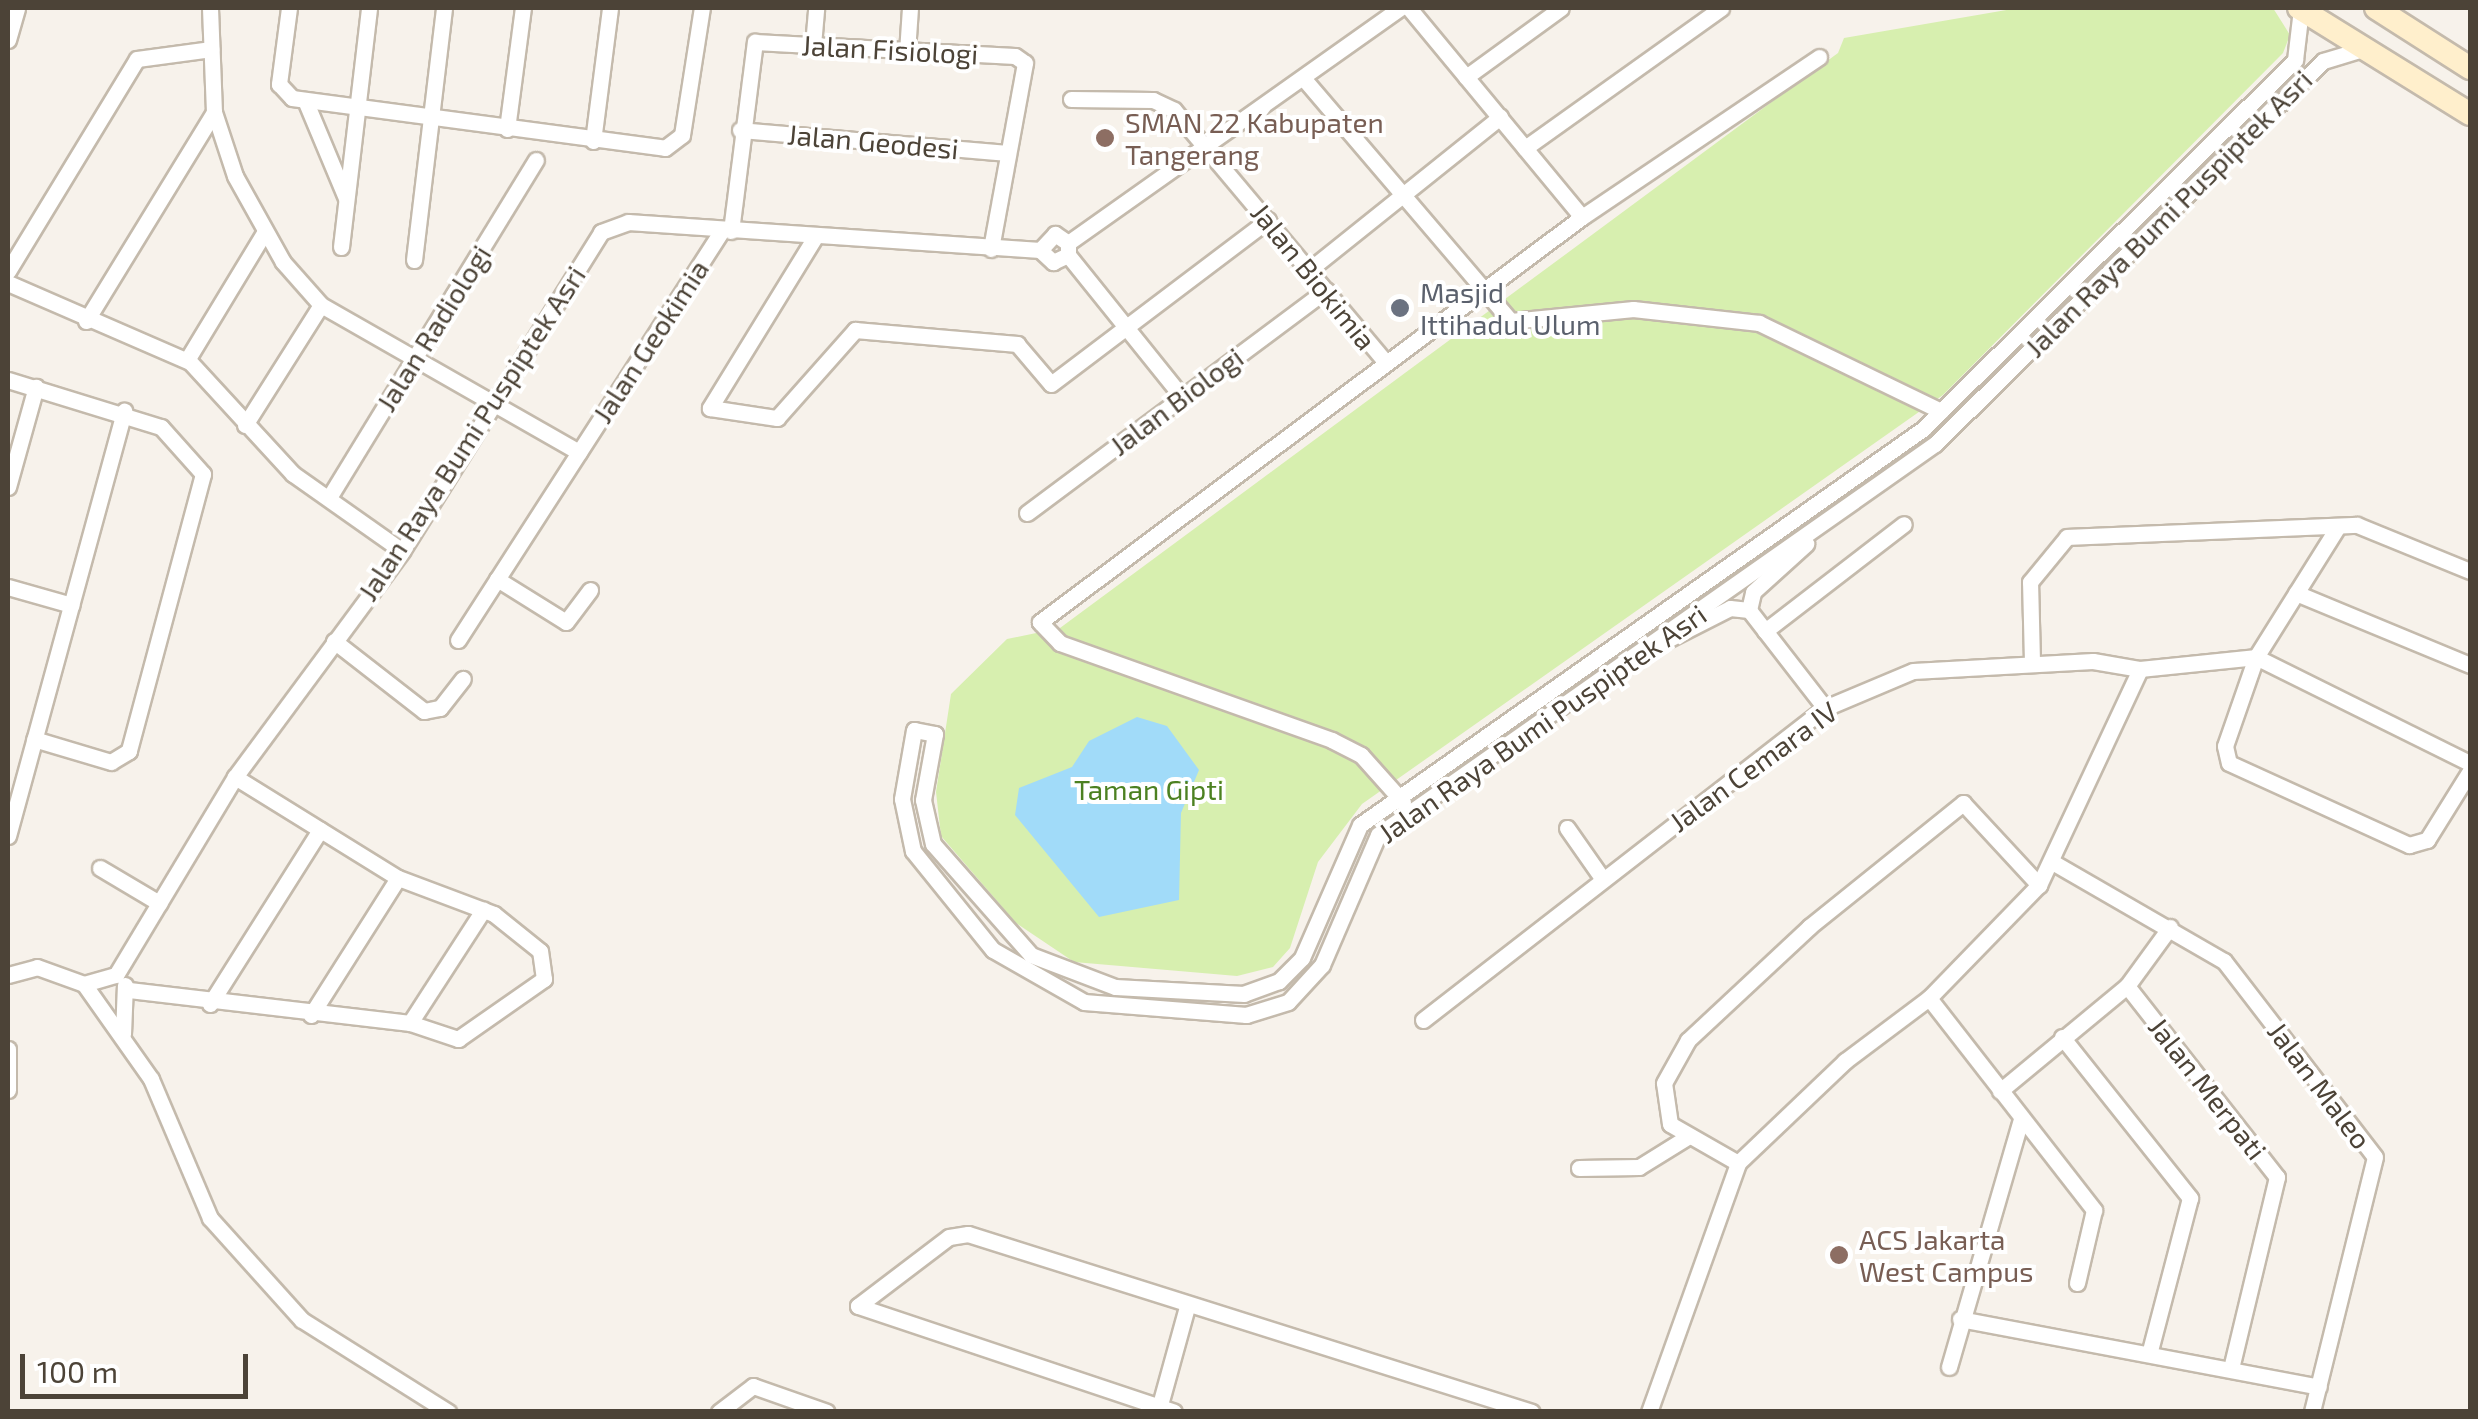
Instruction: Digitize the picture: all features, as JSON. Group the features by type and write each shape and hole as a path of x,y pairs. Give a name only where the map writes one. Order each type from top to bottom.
{"main road":[{"path":"2300,8 2470,114"},
{"path":"2376,8 2470,68"}],"street":[{"path":"8,40 17,8"},
{"path":"210,8 214,112 264,233 322,305 245,425"},
{"path":"290,8 280,84 305,100 593,141 679,141 702,8"},
{"path":"340,247 369,8"},
{"path":"414,260 444,8"},
{"path":"506,129 523,8"},
{"path":"593,141 610,8"},
{"path":"814,45 816,8"},
{"path":"907,52 910,8"},
{"path":"1182,397 1068,249 1205,143 1304,79 1379,16 1400,8"},
{"path":"1409,8 1582,217"},
{"path":"1466,77 1561,8"},
{"path":"1525,148 1720,8"},
{"name":"Jalan Raya Bumi Puspiptek Asri","path":"2300,8 2296,60 1941,411 1398,796 1352,836 1302,958 1279,982 1244,994 1090,982 1005,934 932,844 923,800 934,733 912,731 902,799 912,851 930,878 1023,971 1098,1005 1246,1014 1308,987 1370,844 1935,444 2323,61 2364,48"},
{"name":"Jalan Fisiologi","path":"726,231 751,45 814,45 1024,60 991,249"},
{"path":"8,271 137,60 211,49"},
{"path":"1413,812 1361,755 1332,740 1038,628 1484,288 1819,57"},
{"path":"1304,79 1401,196 1518,324 1633,308 1777,328 1941,411"},
{"name":"Jalan Biokimia","path":"1071,99 1159,101 1205,143 1386,363"},
{"path":"305,100 346,198"},
{"path":"86,321 214,112"},
{"path":"1309,270 1500,117"},
{"name":"Jalan Geodesi","path":"740,130 1006,153"},
{"name":"Jalan Radiologi","path":"330,496 536,160"},
{"path":"815,236 709,398 719,413 776,418 854,330 1011,343 1051,384 1268,220"},
{"name":"Jalan Raya Bumi Puspiptek Asri","path":"116,975 235,777 402,550 601,232 628,222 1040,250 1054,262 1068,249"},
{"name":"Jalan Geokimia","path":"458,640 726,231"},
{"path":"187,360 264,233"},
{"path":"8,283 86,321 187,360 245,425 402,550"},
{"name":"Jalan Biologi","path":"1027,513 1326,290"},
{"name":"Jalan Geokimia","path":"322,305 579,452"},
{"path":"1976,376 1989,390"},
{"path":"8,380 161,426 204,474 129,752 111,762 34,739"},
{"path":"8,488 36,388"},
{"path":"8,836 124,412"},
{"path":"1765,632 1904,524"},
{"path":"2032,662 2030,582 2059,540 2364,526 2470,571"},
{"path":"2337,528 2256,658 2225,746 2246,775 2409,845 2427,840 2470,771"},
{"path":"1749,610 1753,592 1814,532"},
{"path":"497,579 566,622 590,590"},
{"path":"8,587 71,605"},
{"path":"2296,594 2470,666"},
{"path":"1658,642 1682,639 1730,608 1749,610 1825,708"},
{"path":"334,641 424,711 440,708 463,679"},
{"path":"2256,658 2470,763"},
{"name":"Jalan Cemara IV","path":"1424,1020 1825,708 1912,670 2032,662 2140,669 2256,658"},
{"path":"1650,1412 1738,1163 1845,1061 1929,998 2040,885 2054,864 2140,669"},
{"path":"84,984 116,975 129,990 210,1004 410,1023 468,1036 544,979 535,944 482,910 398,878 235,777"},
{"path":"1738,1163 1670,1124 1661,1098 1688,1040 1958,804 1972,806 2040,885"},
{"path":"1567,828 1602,878"},
{"path":"210,1004 320,830"},
{"name":"Jalan Maleo","path":"2054,864 2170,926 2224,961 2375,1157 2312,1412"},
{"path":"100,868 159,903"},
{"path":"311,1015 398,878"},
{"path":"410,1023 482,910"},
{"path":"2000,1091 2127,986 2170,926"},
{"path":"8,975 37,966 84,984 122,1034 210,1218 284,1304 448,1412"},
{"name":"Jalan Merpati","path":"2127,986 2277,1177 2231,1368"},
{"path":"122,1034 129,990"},
{"path":"1929,998 2094,1210 2077,1283"},
{"path":"2062,1037 2190,1198 2150,1351"},
{"path":"8,1049 8,1090"},
{"path":"1949,1366 2022,1119"},
{"path":"1580,1168 1639,1167 1689,1136"},
{"path":"1187,1307 1164,1410 858,1306 949,1237 968,1234 1187,1307 1528,1411"},
{"path":"1960,1319 2150,1351 2318,1386"},
{"path":"719,1412 752,1386 782,1404 827,1412"}],"green space":[{"name":"Taman Gipti","path":"2018,8 2273,8 2290,35 2283,53 1943,395 1362,804 1318,862 1290,948 1273,967 1237,976 1074,962 1016,923 941,836 936,792 951,694 1007,639 1060,628 1838,53 1844,38"}],"water":[{"path":"1137,717 1167,726 1199,770 1181,813 1179,900 1099,917 1015,815 1019,788 1072,767 1089,741"}],"place":[{"name":"SMAN 22 Kabupaten Tangerang","path":"1105,138"},
{"name":"Masjid Ittihadul Ulum","path":"1400,308"},
{"name":"ACS Jakarta West Campus","path":"1839,1255"}]}
